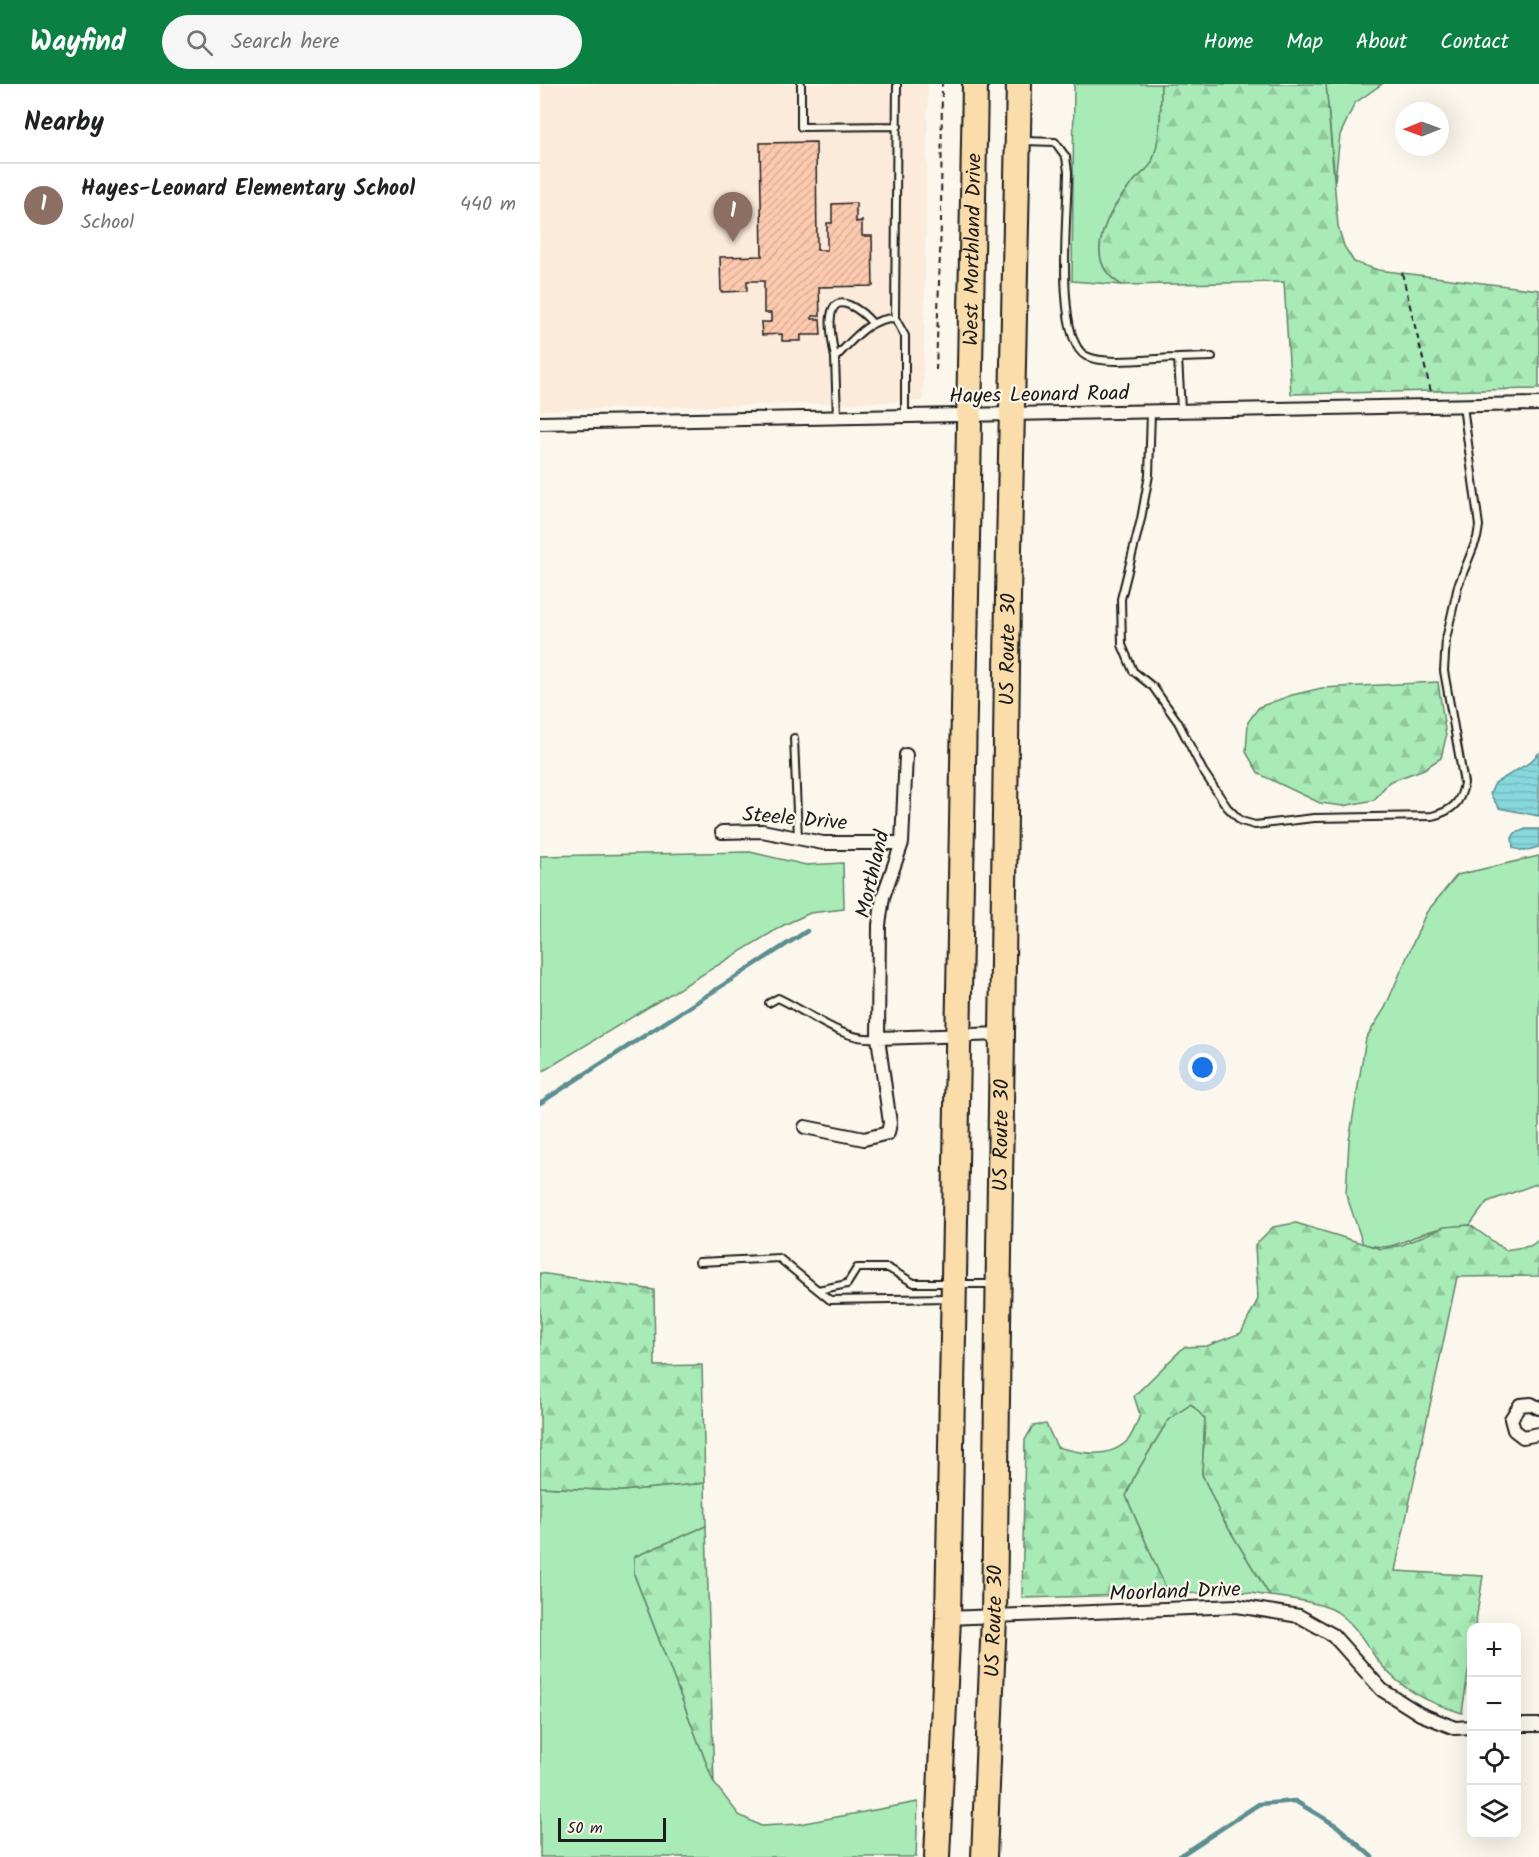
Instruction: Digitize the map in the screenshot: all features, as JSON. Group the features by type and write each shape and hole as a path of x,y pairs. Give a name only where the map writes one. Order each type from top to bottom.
{"highway":[{"name":"West Morthland Drive","path":"948,1618 975,84"},
{"name":"West Morthland Drive","path":"1011,414 1019,84"},
{"name":"US Route 30","path":"984,1857 994,1617 1011,414"},
{"path":"937,1857 948,1618"}],"street":[{"name":"Hayes Leonard Road","path":"540,423 1539,404"},
{"name":"Morthland","path":"805,1127 864,1139 888,1133 890,1123 878,1038 879,925 883,897 902,843 906,755"},
{"name":"Steele Drive","path":"722,832 762,831 823,843 902,843"},
{"path":"878,1038 1002,1034"},
{"path":"1539,1408 1531,1404 1520,1405 1511,1419 1514,1430 1522,1437 1539,1434"},
{"name":"Moorland Drive","path":"948,1618 1237,1606 1299,1617 1333,1635 1382,1690 1420,1714 1455,1728 1467,1727"},
{"path":"1521,1725 1539,1725"}],"lane":[{"path":"801,84 801,127 898,126"},
{"path":"897,84 895,318 905,336 905,416"},
{"path":"1019,141 1055,142 1066,157 1068,193 1065,295 1074,345 1083,355 1096,360 1212,357"},
{"path":"837,417 831,315 835,307 840,304 855,306 873,324"},
{"path":"835,358 881,318 895,318"},
{"path":"1178,357 1181,411"},
{"path":"1151,411 1149,475 1141,519 1121,599 1122,645 1133,671 1153,687 1178,722 1203,771 1227,807 1241,821 1255,825 1314,818 1432,816 1446,812 1462,797 1464,783 1444,671 1446,639 1458,586 1477,538 1479,526 1463,405"},
{"path":"794,738 798,839"},
{"path":"769,1003 778,998 837,1030 862,1040 878,1038"},
{"path":"699,1262 779,1258 830,1300 999,1284"},
{"path":"818,1290 847,1284 857,1268 888,1268 914,1283 954,1290"}],"path":[{"path":"936,370 942,224 942,84"},
{"path":"1402,273 1435,406"}],"shaded area":[{"path":"540,84 928,84 923,401 540,410"}],"green space":[{"path":"1074,84 1161,84 1159,134 1152,162 1117,203 1103,232 1100,247 1102,261 1109,274 1122,285 1072,281"},
{"path":"1161,84 1326,84 1338,226 1344,246 1354,262 1378,270 1539,290 1539,389 1291,394 1284,282 1122,285 1109,274 1102,262 1100,248 1103,233 1117,203 1152,162 1159,134"},
{"path":"1326,84 1382,84 1355,103 1340,135 1335,181"},
{"path":"1438,682 1446,737 1441,758 1424,769 1389,782 1374,800 1343,806 1320,803 1259,774 1246,752 1248,722 1259,707 1292,695 1322,688"},
{"path":"750,852 806,865 843,863 844,909 810,913 784,925 540,1073 540,856"},
{"path":"1539,856 1539,1183 1487,1202 1470,1225 1433,1230 1390,1246 1363,1244 1346,1194 1349,1141 1366,1038 1385,1008 1426,913 1457,875"},
{"path":"1296,1223 1381,1249 1402,1245 1444,1227 1470,1225 1505,1250 1530,1246 1539,1240 1539,1276 1457,1277 1395,1571 1483,1576 1476,1623 1467,1623 1467,1680 1462,1713 1427,1700 1396,1680 1378,1661 1355,1628 1337,1612 1314,1604 1270,1596 1221,1516 1202,1474 1205,1419 1191,1404 1168,1420 1135,1475 1126,1496 1168,1594 1022,1598 1025,1440 1033,1426 1046,1424 1057,1447 1085,1453 1103,1453 1128,1440 1140,1415 1134,1396 1184,1347 1207,1346 1241,1333 1258,1299 1255,1245 1273,1227"},
{"path":"540,1273 654,1290 655,1366 702,1365 705,1483 622,1491 540,1487"},
{"path":"1191,1404 1205,1418 1202,1474 1221,1516 1270,1596 1244,1592 1168,1594 1126,1496 1135,1475 1168,1420"},
{"path":"705,1483 706,1526 634,1557 634,1574 714,1783 739,1815 761,1826 799,1824 918,1802 916,1857 540,1857 540,1487 622,1491"},
{"path":"706,1526 714,1783 634,1574 634,1557"}],"water":[{"path":"1539,753 1539,816 1499,808 1490,794 1495,783 1529,763"},
{"path":"1526,829 1539,829 1539,847 1524,851 1513,848 1512,838 1515,833"}],"building":[{"path":"816,142 817,250 827,250 827,223 832,223 832,204 856,203 856,222 862,221 862,236 872,236 873,286 819,287 820,316 812,316 812,319 820,319 821,335 801,335 801,341 782,341 782,334 762,335 761,322 771,322 771,313 764,313 764,281 747,281 747,291 721,292 720,257 762,256 760,143"}],"waterway":[{"path":"540,1103 807,931"},
{"path":"1178,1857 1259,1804 1295,1801 1337,1826 1372,1857"}],"place":[{"name":"Hayes-Leonard Elementary School","path":"733,242"}]}
